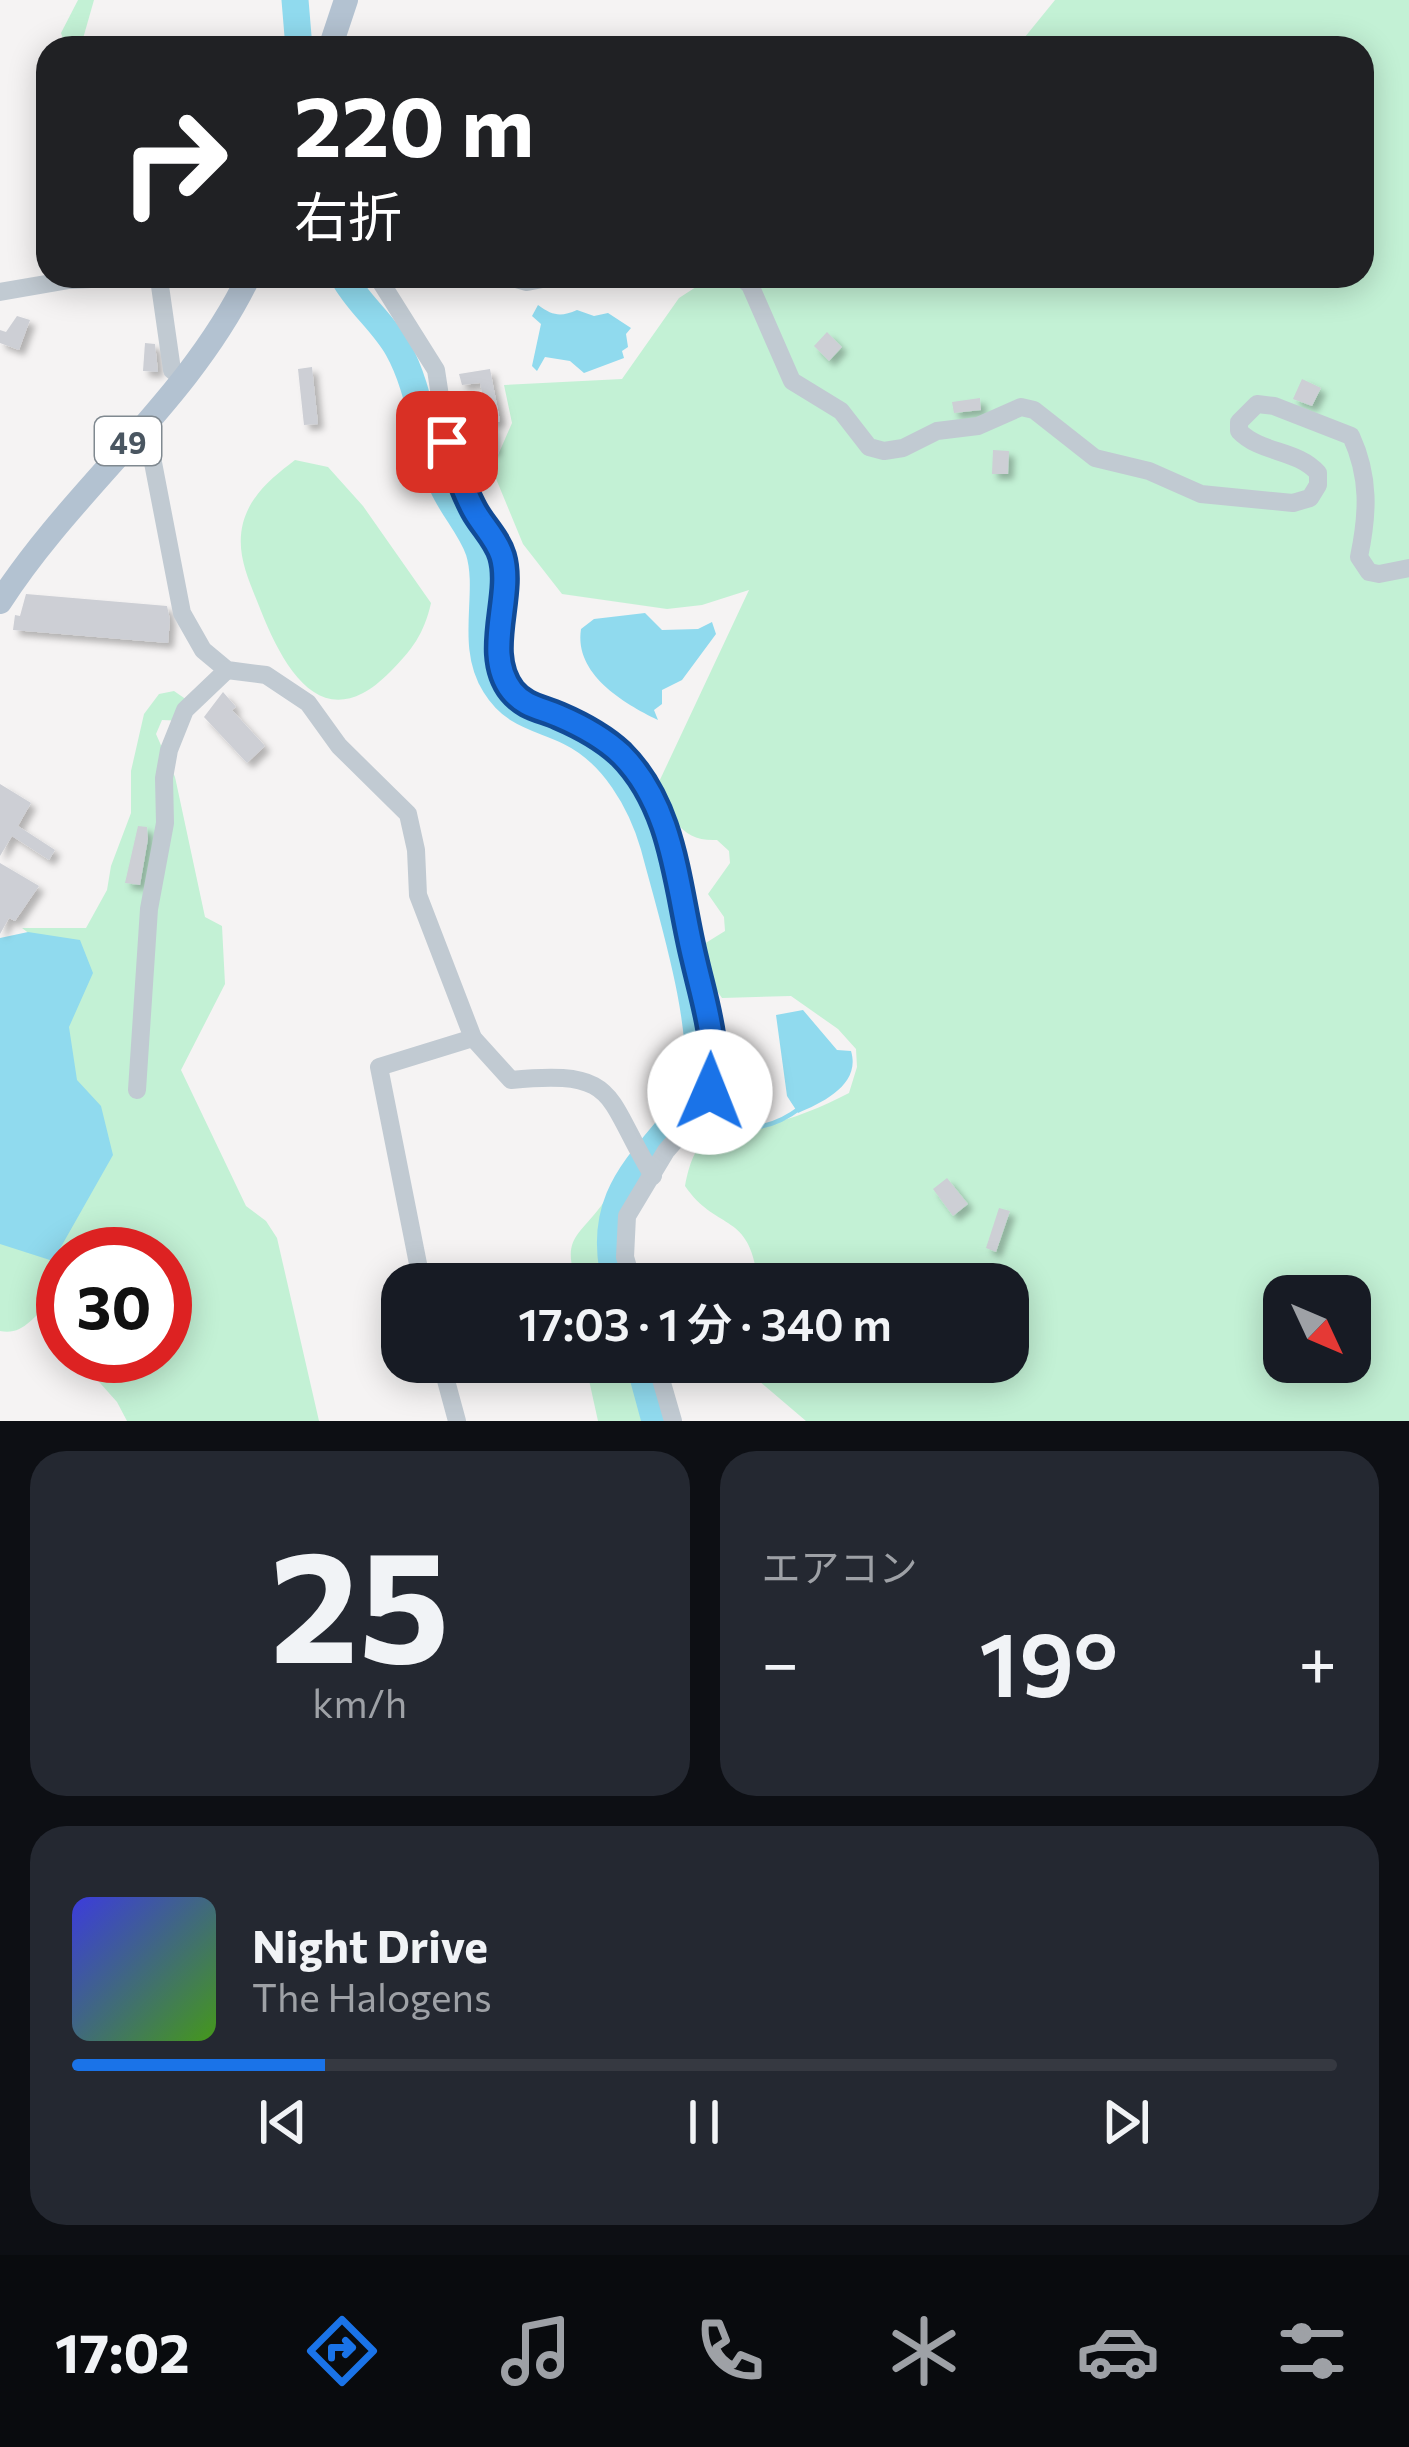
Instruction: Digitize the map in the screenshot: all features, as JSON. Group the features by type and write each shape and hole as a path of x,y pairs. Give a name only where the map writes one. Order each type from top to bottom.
{"main road":[{"path":"334,36 346,0"},
{"name":"49","path":"0,602 32,553 184,380 226,324 243,288"}],"street":[{"path":"0,292 36,286"},
{"path":"161,288 172,370 184,380"},
{"path":"385,288 436,370 447,442 460,480 503,558 500,657 509,688 530,707 556,715 621,755 646,787 679,872 708,1010 712,1080 708,1103 666,1151 627,1216 627,1263"},
{"path":"751,288 792,381 841,411 869,447 903,448 937,431 978,426 1021,407 1034,410 1095,458 1149,471 1201,494 1293,502 1310,498 1318,485 1318,473 1307,460 1248,442 1239,431 1239,422 1257,404 1274,406 1351,436 1362,459 1367,489 1359,557 1369,572 1409,568"},
{"path":"134,435 150,447 182,613 203,650 227,670 266,675 308,704 339,746 408,814 418,895 473,1037 511,1080 572,1078 603,1090 615,1101 653,1176"},
{"path":"137,1090 149,909 165,823 169,750 185,710 227,670"},
{"path":"418,1263 379,1067 473,1037"},
{"path":"447,1383 457,1421"},
{"path":"662,1383 673,1421"}],"green space":[{"path":"78,0 94,0 84,36 61,33"},
{"path":"1055,0 1409,0 1409,1421 806,1421 761,1383 1029,1383 1029,1263 754,1263 740,1233 697,1201 685,1186 695,1153 717,1126 768,1124 849,1093 857,1067 856,1049 838,1029 791,996 722,998 704,972 704,944 725,931 724,917 708,894 730,863 729,851 717,840 685,831 658,784 749,590 702,605 667,609 562,594 523,544 492,469 512,423 504,385 622,379 679,298 694,288 1374,288 1374,36 1026,36"},
{"path":"295,460 328,467 363,506 431,603 421,633 405,656 366,691 345,699 327,698 295,674 271,634 242,557 243,523 251,503"},
{"path":"174,691 187,700 185,721 162,720 156,734 175,777 205,917 222,926 225,984 181,1070 246,1206 266,1221 277,1238 319,1421 127,1421 100,1383 192,1383 192,1227 36,1227 36,1316 21,1328 0,1331 0,1233 74,1078 35,938 22,928 86,928 107,890 131,813 131,771 144,714 159,694"},
{"path":"604,1202 609,1263 572,1263 572,1247"},
{"path":"590,1383 641,1383 651,1421 598,1421"}],"water":[{"path":"538,305 557,314 577,310 594,316 608,313 631,328 624,358 584,373 570,361 545,357 537,371 532,366 541,324 532,316"},
{"path":"645,613 662,630 698,629 712,622 716,634 682,680 662,690 662,704 654,710 658,720 604,685 585,660 581,645 581,629 594,619"},
{"path":"28,932 80,940 93,973 69,1027 77,1080 101,1106 113,1155 72,1227 36,1227 36,1256 0,1244 0,938"},
{"path":"803,1010 837,1050 851,1051 853,1063 838,1090 798,1113 787,1096 776,1015"}],"building":[{"path":"17,316 30,320 19,350 0,343 0,330 6,332"},
{"path":"827,332 842,347 829,361 814,346"},
{"path":"145,343 155,344 158,372 143,371"},
{"path":"312,367 318,424 304,425 298,369"},
{"path":"490,369 500,421 488,424 480,383 462,385 459,374"},
{"path":"1302,379 1321,388 1312,406 1293,399"},
{"path":"980,398 981,410 954,413 952,402"},
{"path":"493,425 496,450 483,451 481,427"},
{"path":"993,450 1009,451 1008,474 992,474"},
{"path":"26,594 167,606 168,643 13,630"},
{"path":"223,692 236,707 232,710 265,746 247,763 204,717"},
{"path":"0,784 31,803 18,826 55,850 49,860 12,836 0,856"},
{"path":"138,826 147,827 148,839 140,885 125,883"},
{"path":"0,863 39,886 0,934"},
{"path":"947,1178 968,1204 953,1216 933,1189"},
{"path":"999,1208 1010,1211 996,1252 986,1248"}],"waterway":[{"path":"295,0 298,36"},
{"path":"351,288 398,349 443,487 479,551 483,653 495,685 519,710 570,732 612,765 641,812 670,903 693,1004 699,1067 696,1093 643,1158 618,1200 612,1224 613,1263"},
{"path":"708,1120 756,1128 800,1108"},
{"path":"645,1383 655,1421"}],"route":[{"path":"447,442 476,514 503,558 500,657 509,688 530,707 597,736 621,755 646,787 667,835 708,1010 713,1061 710,1092"}]}
